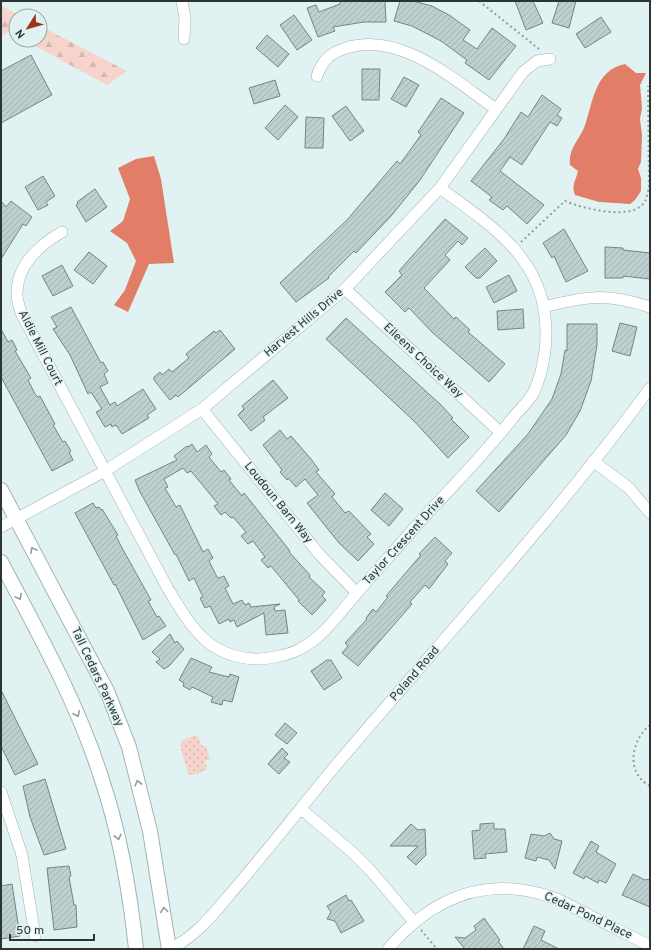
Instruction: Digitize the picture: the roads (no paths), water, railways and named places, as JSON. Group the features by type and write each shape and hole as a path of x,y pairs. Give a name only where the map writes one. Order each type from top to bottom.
{"main road":[{"name":"Tall Cedars Parkway","path":"1,490 107,691 129,747 150,831 170,949"},
{"path":"1,562 51,657 81,723 102,779 116,830 127,880 136,949"}],"street":[{"path":"182,1 185,18 184,39"},
{"path":"317,76 326,59 339,50 361,45 386,46 413,53 496,109"},
{"name":"Harvest Hills Drive","path":"1,527 105,471 202,409 345,289 440,188 523,72 537,61 550,59"},
{"name":"Taylor Crescent Drive","path":"105,471 168,589 190,626 212,646 232,654 256,659 280,655 300,649 330,626 357,593 501,434 533,393 542,365 546,343 544,307 535,280 515,248 500,234 440,188"},
{"name":"Aldie Mill Court","path":"62,232 47,241 31,256 20,275 17,295 21,313 105,471"},
{"name":"Eileens Choice Way","path":"345,289 501,434"},
{"path":"544,307 588,297 608,297 628,300 650,307"},
{"name":"Poland Road","path":"170,949 192,936 203,926 300,809 509,565 650,388"},
{"name":"Loudoun Barn Way","path":"202,409 318,554 357,593"},
{"path":"593,461 629,488 650,513"},
{"path":"1,794 22,855 35,936"},
{"path":"300,809 352,852 371,871 414,922"},
{"name":"Cedar Pond Place","path":"388,949 414,922 442,903 479,891 518,889 556,898 650,946"}]}
